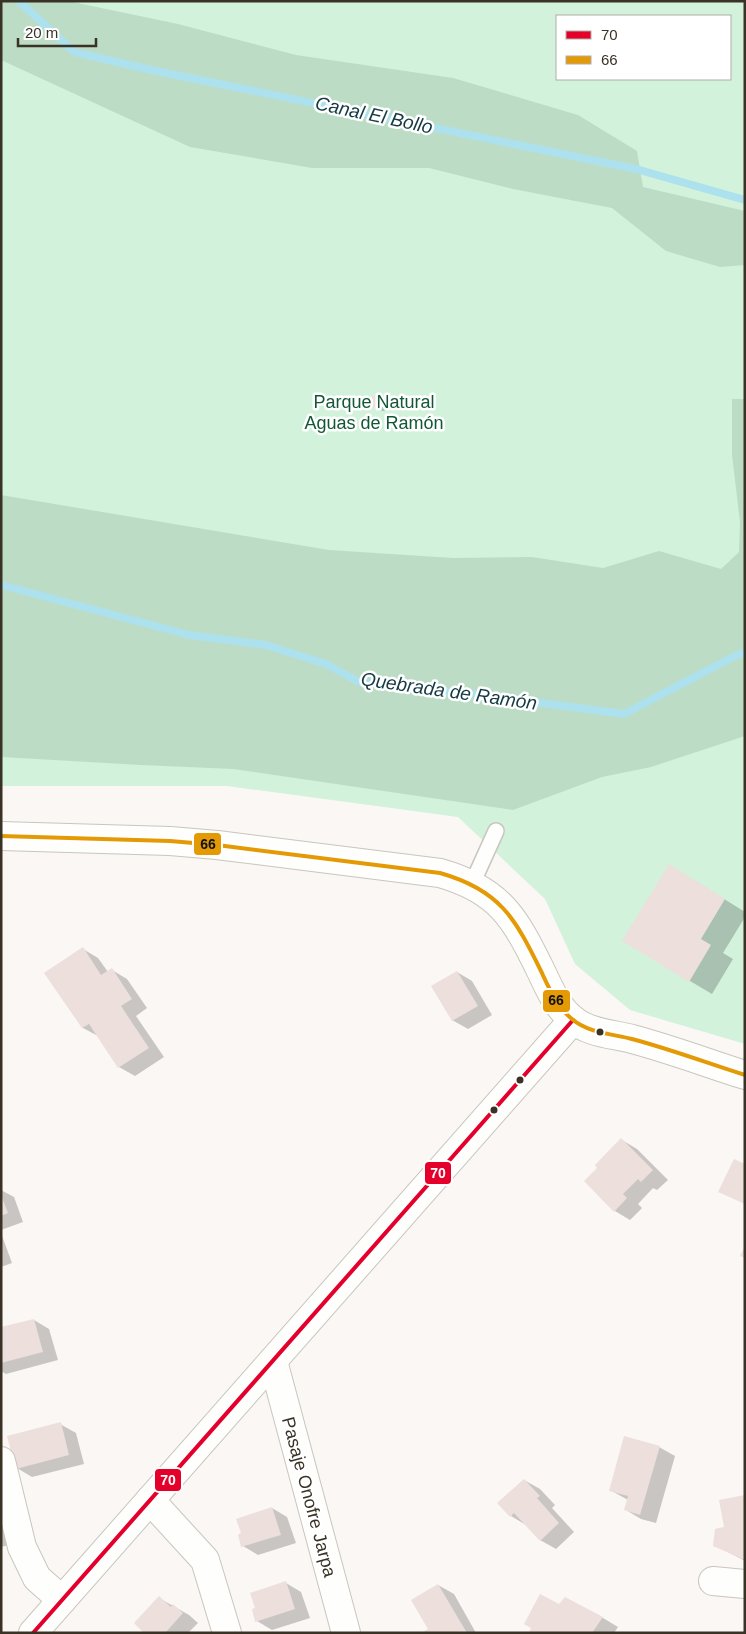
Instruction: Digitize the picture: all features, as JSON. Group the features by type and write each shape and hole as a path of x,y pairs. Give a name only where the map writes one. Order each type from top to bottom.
{"street":[{"path":"1,836 170,841 217,845 440,873 472,884 491,897 507,912 521,930 559,1006 573,1020 594,1031 633,1039 745,1075"},
{"path":"33,1633 573,1020"},
{"name":"Pasaje Onofre Jarpa","path":"273,1361 346,1633"},
{"path":"1,1461 22,1547 37,1578 62,1600"},
{"path":"150,1500 205,1560 228,1633"},
{"path":"713,1581 745,1584"}],"lane":[{"path":"472,884 496,831"}],"green space":[{"name":"Parque Natural Aguas de Ramón","path":"1,1 745,1 745,1044 630,1010 575,964 545,899 458,817 227,786 1,786"},
{"path":"1,1 68,1 178,24 296,55 453,78 578,115 637,151 643,187 745,211 745,265 720,267 666,251 612,208 513,189 429,168 312,168 190,147 1,60"},
{"path":"732,399 745,399 745,736 651,767 602,777 513,810 233,769 1,757 1,495 329,550 453,558 532,557 603,568 659,551 721,569 739,552 740,522 732,455"}],"building":[{"path":"373,396 377,396 381,402 377,408 373,408 369,404 369,400"},
{"path":"669,864 725,899 701,939 711,945 689,982 622,941"},
{"path":"83,947 101,975 112,968 132,999 121,1006 149,1048 118,1068 89,1024 82,1028 44,973"},
{"path":"457,971 478,1006 452,1021 431,986"},
{"path":"621,1138 653,1170 641,1182 638,1179 623,1194 627,1198 614,1212 584,1181 597,1168 595,1165"},
{"path":"734,1159 745,1164 745,1204 718,1192"},
{"path":"1,1195 8,1213 1,1216"},
{"path":"745,1246 745,1258 740,1256"},
{"path":"34,1319 43,1352 1,1363 1,1327"},
{"path":"61,1422 69,1455 16,1469 7,1436"},
{"path":"624,1436 660,1446 640,1515 624,1510 628,1496 609,1491"},
{"path":"524,1479 540,1496 537,1498 559,1523 540,1541 514,1513 510,1517 497,1503"},
{"path":"745,1495 745,1560 713,1546 715,1529 724,1527 719,1500"},
{"path":"272,1507 281,1535 241,1547 238,1535 241,1533 236,1519"},
{"path":"286,1581 295,1609 255,1622 252,1609 255,1608 250,1593"},
{"path":"438,1584 467,1633 421,1633 428,1629 411,1600"},
{"path":"540,1594 559,1604 565,1597 603,1617 592,1633 529,1633 531,1628 524,1624"},
{"path":"159,1596 171,1607 173,1604 183,1613 167,1633 144,1633 134,1623"}],"waterway":[{"name":"Canal El Bollo","path":"19,1 74,52 151,70 636,169 745,200"},
{"name":"Quebrada de Ramón","path":"1,585 189,635 266,645 326,664 359,682 488,696 624,714 737,655 745,653"}],"transit line":[{"name":"66","path":"1,836 170,841 217,845 440,873 477,888 503,909 523,936 558,1003 578,1024 593,1030 646,1043 745,1075"},
{"name":"70","path":"33,1633 573,1020"}]}
